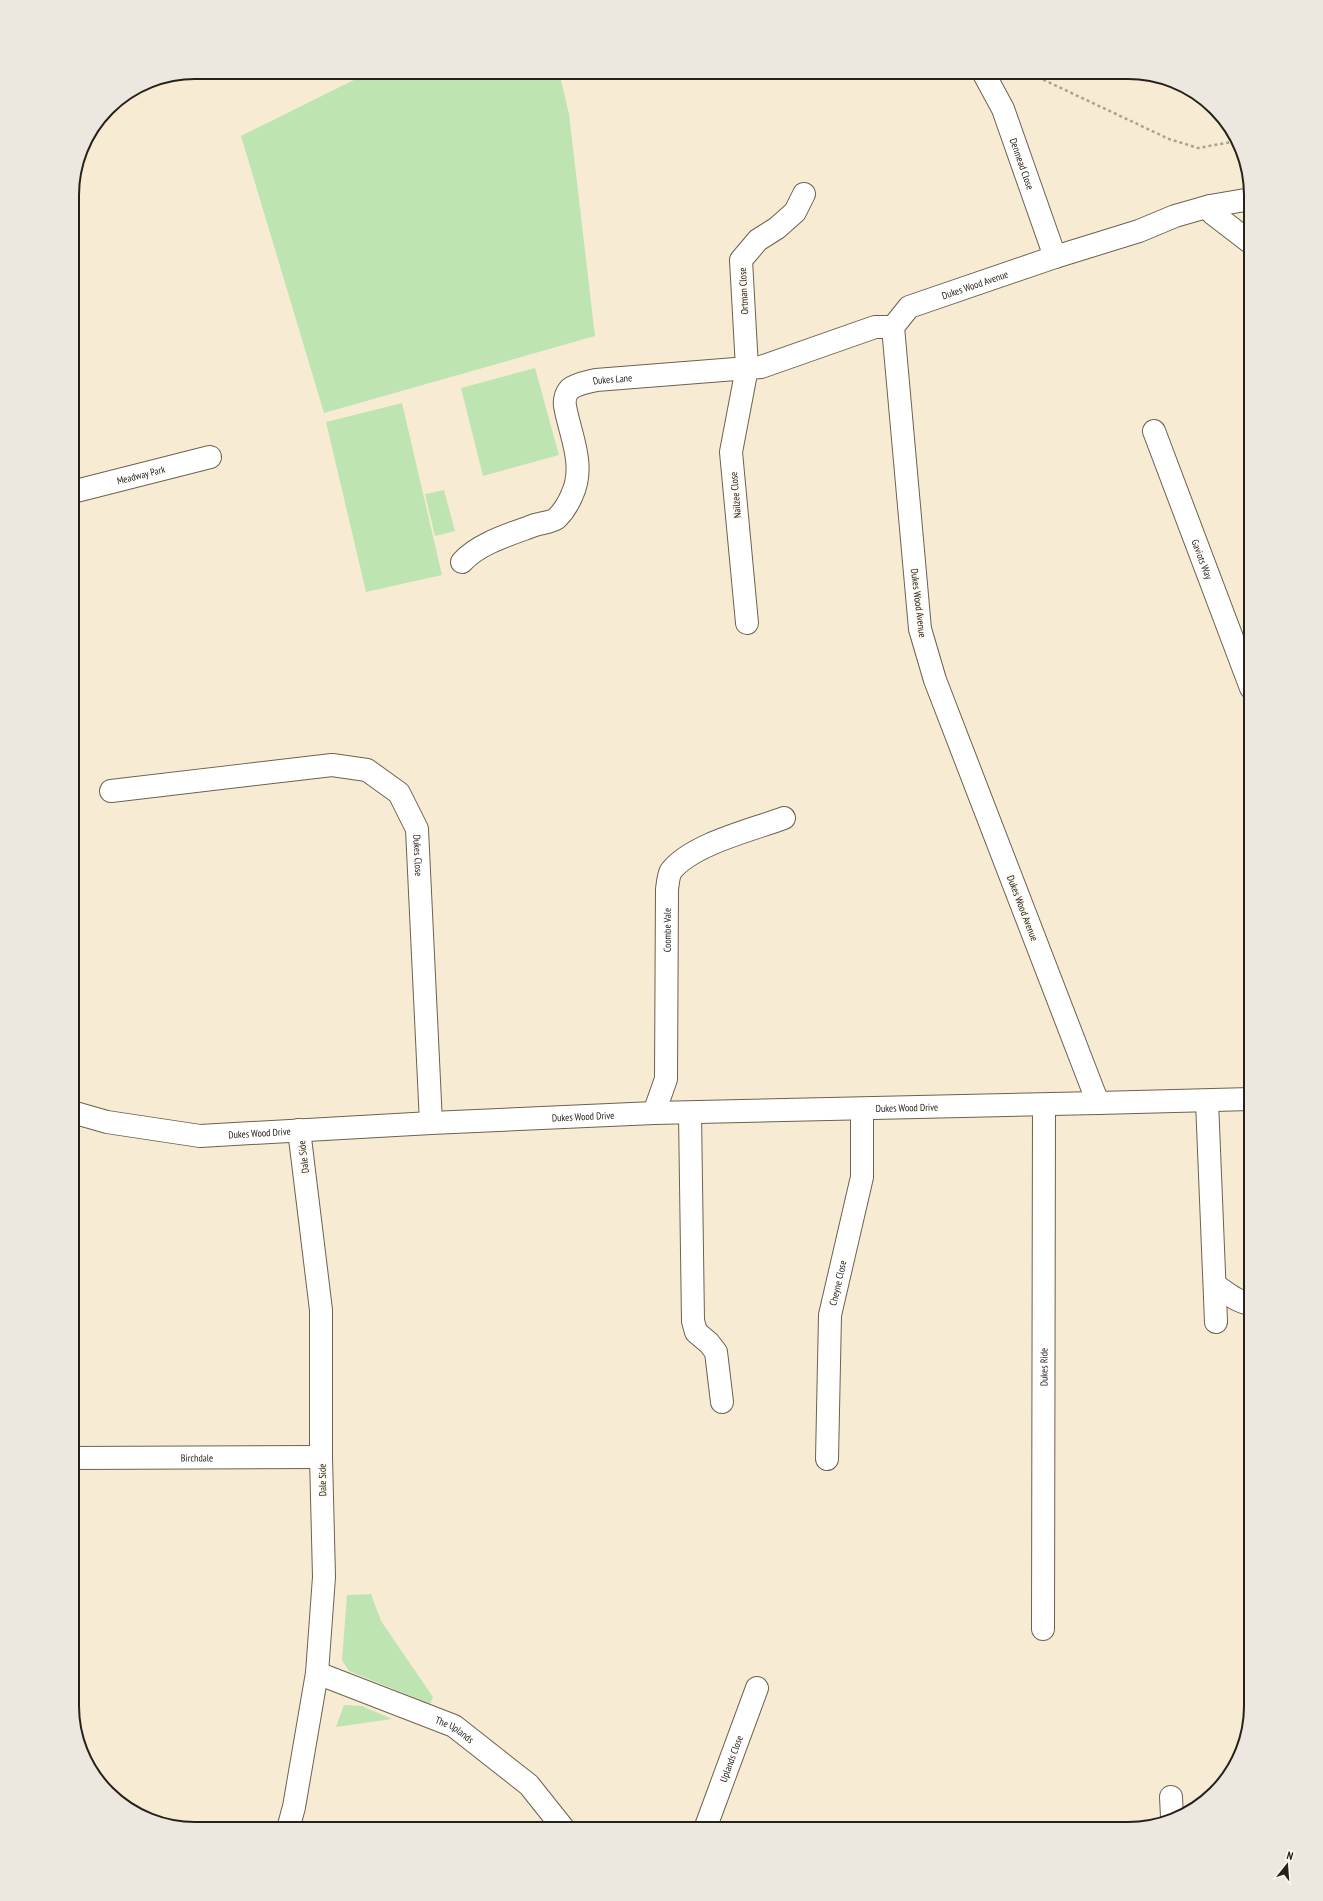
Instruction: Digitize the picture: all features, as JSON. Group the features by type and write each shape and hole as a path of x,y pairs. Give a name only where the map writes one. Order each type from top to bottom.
{"street":[{"name":"Denmead Close","path":"987,79 1003,110 1055,257"},
{"name":"Ortman Close","path":"747,368 741,260 758,240 777,228 795,212 804,194"},
{"name":"Dukes Wood Avenue","path":"1098,1103 938,687 920,629 893,327 909,307 1055,257 1139,231 1175,216 1210,206 1244,200"},
{"path":"1210,206 1212,212 1244,237"},
{"name":"Dukes Lane","path":"462,562 470,554 482,547 512,534 557,518 566,506 572,494 578,467 574,438 564,404 566,395 571,388 596,380 761,367 875,327 893,327"},
{"name":"Nailzee Close","path":"747,368 731,452 747,623"},
{"name":"Gaviots Way","path":"1154,431 1244,669"},
{"name":"Meadway Park","path":"79,490 210,457"},
{"name":"Dukes Close","path":"111,791 332,765 367,770 399,793 417,829 431,1122"},
{"name":"Coombe Vale","path":"654,1113 666,1079 667,889 670,873 684,859 702,848 784,818"},
{"path":"1098,1103 1244,1099"},
{"path":"1207,1101 1216,1322"},
{"name":"Dukes Wood Drive","path":"79,1114 107,1122 200,1136 431,1122 654,1113 1098,1103"},
{"name":"Dukes Ride","path":"1043,1629 1044,1105"},
{"name":"Cheyne Close","path":"826,1459 830,1315 862,1176 862,1109"},
{"path":"690,1113 693,1321 696,1332 709,1343 716,1352 722,1402"},
{"name":"Dale Side","path":"290,1822 294,1807 318,1673 324,1577 321,1457 321,1310 299,1130"},
{"path":"1215,1285 1234,1299 1244,1303"},
{"name":"Birchdale","path":"79,1458 321,1457"},
{"name":"The Uplands","path":"318,1673 454,1726 529,1785 558,1822"},
{"name":"Uplands Close","path":"708,1822 757,1688"}],"path":[{"path":"1041,79 1169,139 1198,148 1231,142"}],"green space":[{"path":"356,79 561,79 569,114 595,336 324,413 241,136"},
{"path":"535,368 559,455 483,476 461,388"},
{"path":"402,403 442,575 366,592 326,422"},
{"path":"444,490 455,531 435,536 425,494"},
{"path":"371,1594 381,1621 433,1697 430,1704 349,1671 342,1660 347,1595"},
{"path":"344,1705 362,1706 392,1719 336,1727"}]}
